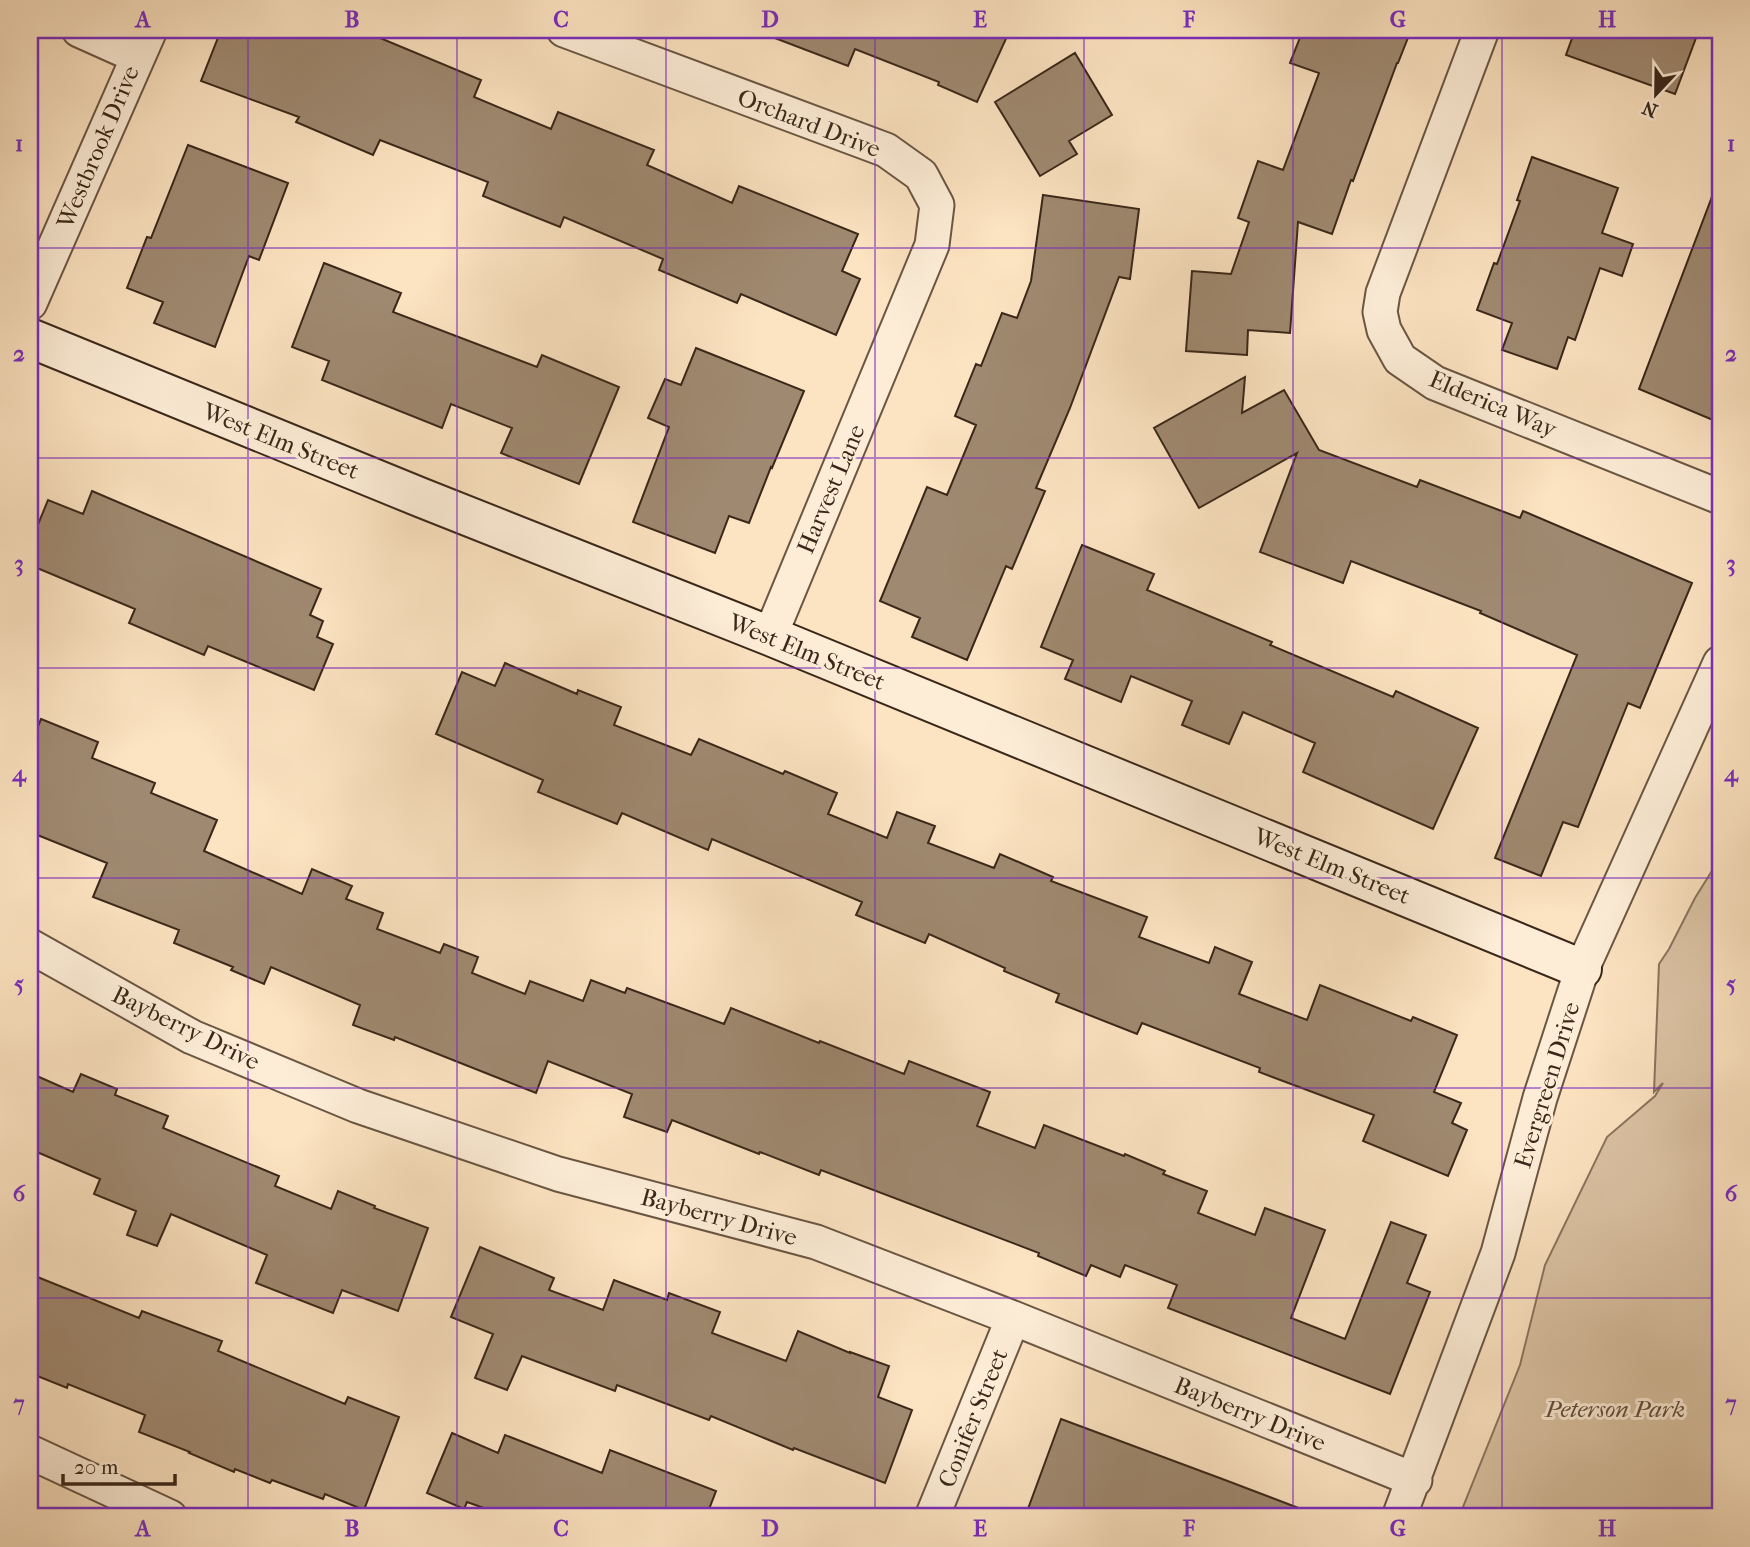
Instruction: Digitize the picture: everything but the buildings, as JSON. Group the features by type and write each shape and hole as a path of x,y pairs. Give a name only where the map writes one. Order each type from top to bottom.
{"street":[{"path":"79,30 143,43"},
{"name":"Orchard Drive","path":"564,30 636,43 886,150 922,175 937,205 932,245 892,342"},
{"name":"Elderica Way","path":"1482,30 1383,293 1380,313 1384,330 1400,359 1435,383 1720,497"},
{"name":"Westbrook Drive","path":"30,303 143,43"},
{"name":"West Elm Street","path":"30,338 770,636 1582,969"},
{"name":"Harvest Lane","path":"770,636 892,342"},
{"name":"Evergreen Drive","path":"1399,1517 1498,1253 1540,1098 1582,969 1720,663"},
{"name":"Bayberry Drive","path":"30,946 192,1037 358,1106 558,1174 816,1242 1013,1318 1415,1480"},
{"name":"Conifer Street","path":"932,1517 1013,1318"},
{"path":"30,1452 170,1517"}],"green space":[{"name":"Peterson Park","path":"1720,858 1720,1517 1459,1517 1520,1365 1545,1265 1607,1137 1655,1096 1663,1083 1654,1092 1659,964"}]}
